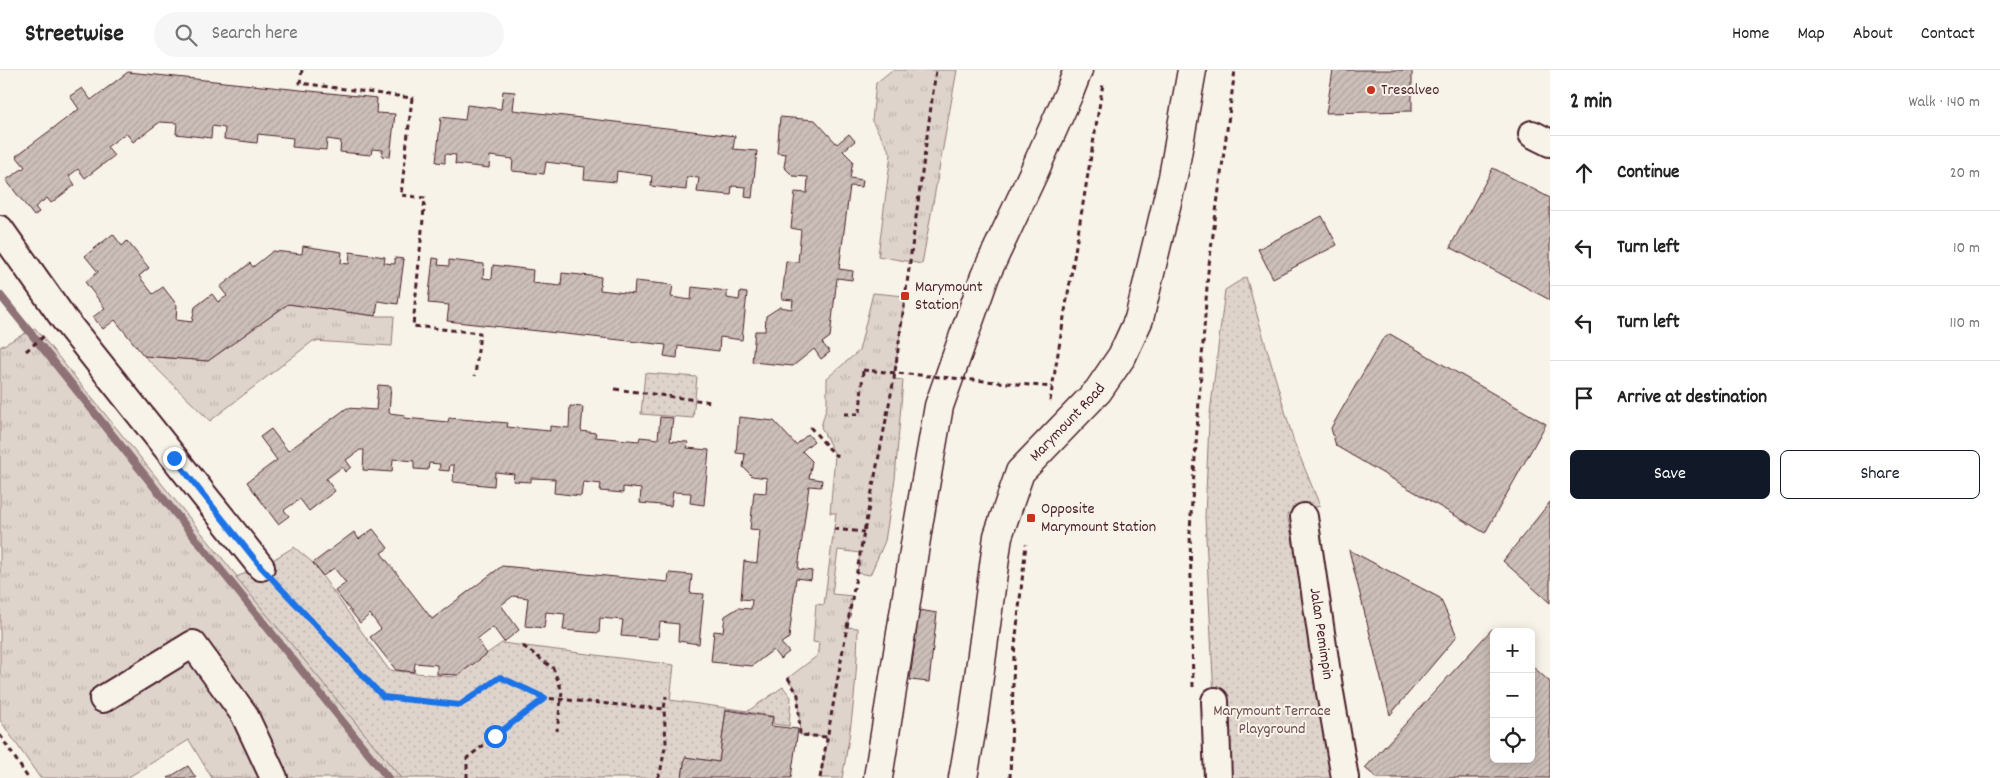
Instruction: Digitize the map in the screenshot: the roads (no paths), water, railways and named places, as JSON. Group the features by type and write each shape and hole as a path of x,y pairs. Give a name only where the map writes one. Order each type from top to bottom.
{"main road":[{"path":"878,778 939,406 985,276 1078,70"},
{"name":"Marymount Road","path":"963,778 975,712 998,536 1020,472 1098,391 1122,356 1139,319 1173,177 1192,70"},
{"path":"862,778 888,716"}],"street":[{"path":"0,228 64,319 261,567"},
{"name":"Jalan Pemimpin","path":"1304,517 1329,686 1345,778"},
{"path":"103,699 192,644 244,714 274,778"},
{"path":"1204,695 1218,778"}],"waterway":[{"path":"0,295 388,778"}],"place":[{"name":"Tresalveo","path":"1371,90"},
{"name":"Marymount Station","path":"905,296"},
{"name":"Opposite Marymount Station","path":"1031,518"}],"park label":[{"name":"Marymount Terrace Playground","path":"1272,720"}]}
